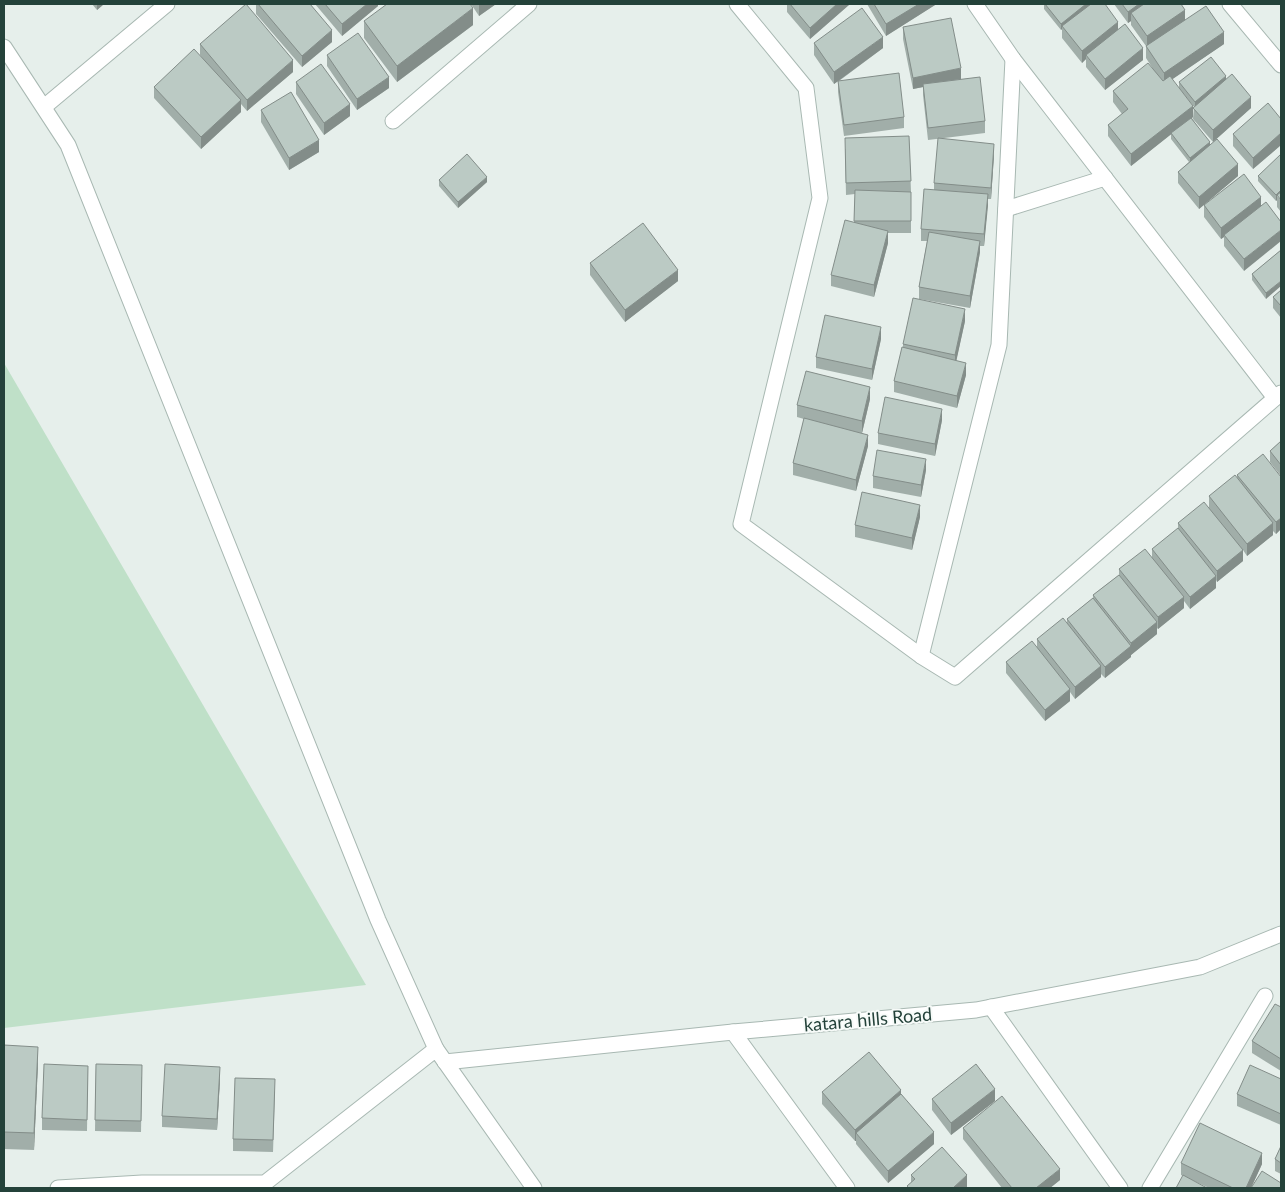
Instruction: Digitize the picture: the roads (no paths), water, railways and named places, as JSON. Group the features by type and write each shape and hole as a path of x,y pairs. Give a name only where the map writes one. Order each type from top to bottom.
{"street":[{"path":"44,108 167,4"},
{"path":"393,121 530,4"},
{"path":"737,4 806,88 820,198 741,524 921,656 955,677 1278,396 1013,60 975,4"},
{"path":"1230,4 1281,64"},
{"path":"4,47 68,145 375,911 436,1049 534,1188"},
{"path":"921,656 999,345 1013,60"},
{"path":"1006,209 1105,178"},
{"name":"katara hills Road","path":"445,1062 991,1007 1200,968 1281,934"},
{"path":"1150,1188 1265,996"},
{"path":"991,1007 1120,1188"},
{"path":"734,1032 847,1188"},
{"path":"58,1188 267,1186 436,1049"}]}
